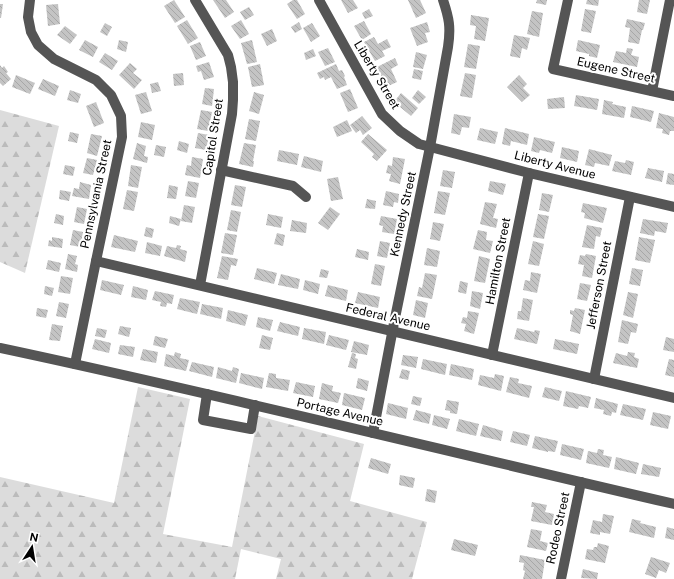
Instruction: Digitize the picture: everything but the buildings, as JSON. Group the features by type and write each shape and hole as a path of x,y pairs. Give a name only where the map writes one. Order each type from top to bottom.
{"street":[{"name":"Pennsylvania Street","path":"30,0 28,17 31,32 38,45 54,59 96,80 111,95 121,116 122,137 75,364"},
{"name":"Capitol Street","path":"195,0 228,55 231,67 233,100 232,114 200,285"},
{"name":"Liberty Street","path":"319,0 382,114 400,131 419,144 430,147"},
{"name":"Kennedy Street","path":"373,432 430,147 448,47 450,32 449,18 443,0"},
{"name":"Eugene Street","path":"568,0 553,69 674,96"},
{"path":"652,91 670,0"},
{"name":"Liberty Avenue","path":"430,147 529,173 674,207"},
{"path":"221,170 293,186 306,197"},
{"name":"Hamilton Street","path":"492,355 529,173"},
{"name":"Jefferson Street","path":"594,379 630,197"},
{"name":"Federal Avenue","path":"96,261 674,398"},
{"name":"Portage Avenue","path":"0,348 373,432 674,504"},
{"path":"207,394 203,420 251,429 256,405"},
{"name":"Rodeo Street","path":"561,579 581,482"}],"green space":[{"path":"0,110 59,126 25,273 0,262"},
{"path":"138,387 190,399 163,534 232,547 258,416 364,444 350,501 427,522 412,579 276,579 281,559 241,549 235,579 0,579 0,477 114,503"}]}
